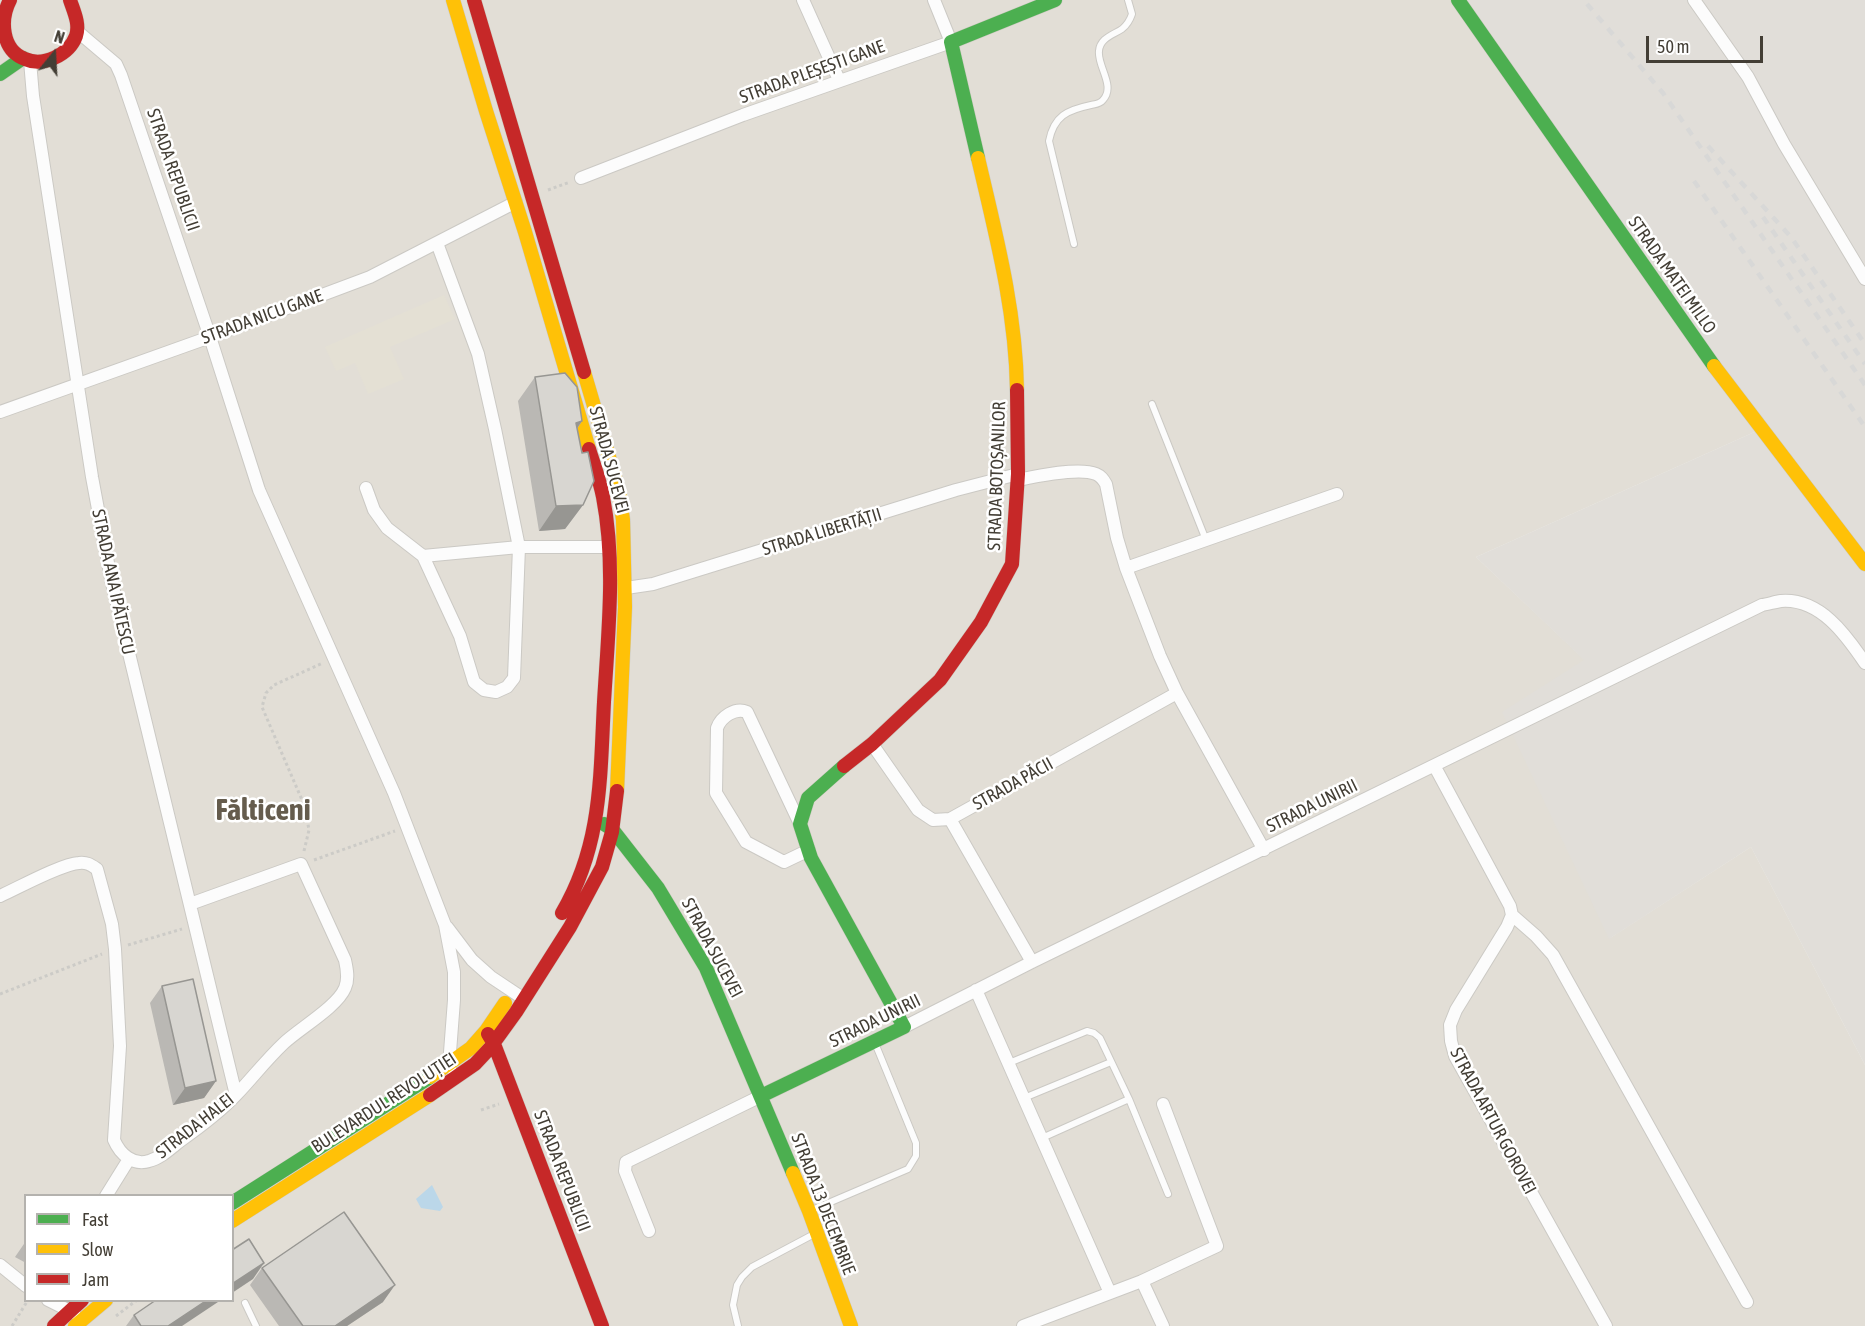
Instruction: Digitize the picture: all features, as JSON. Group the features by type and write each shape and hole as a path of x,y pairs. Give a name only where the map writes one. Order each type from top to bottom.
{"main road":[{"name":"STRADA SUCEVEI","path":"453,0 603,495 609,547 609,591 602,747 596,819 612,829 658,888 706,968 761,1096"},
{"name":"STRADA SUCEVEI","path":"474,0 619,491 625,548 626,588 612,829"},
{"name":"STRADA PLEȘEȘTI GANE","path":"951,42 1055,0"},
{"name":"STRADA MATEI MILLO","path":"1458,0 1712,363 1865,564"},
{"path":"5,5 2,17 3,44 27,59 51,60 60,56 74,40 78,20 74,3"},
{"name":"STRADA BOTOȘANILOR","path":"800,824 808,798 832,775 872,744 940,680 970,639 997,595 1012,564 1018,477 1017,369 1012,318 1001,255 951,42"},
{"path":"0,74 27,59"},
{"path":"486,111 506,106"},
{"name":"BULEVARDUL REVOLUȚIEI","path":"234,1220 456,1079 479,1061 494,1044 573,894 586,861 596,819"},
{"path":"800,824 811,858 904,1027"},
{"name":"BULEVARDUL REVOLUȚIEI","path":"234,1202 449,1065 471,1048 518,996 582,905 602,867 612,829"},
{"name":"STRADA UNIRII","path":"761,1096 904,1027"},
{"name":"STRADA REPUBLICII","path":"486,1031 494,1044 602,1326"},
{"name":"STRADA 13 DECEMBRIE","path":"761,1096 817,1233 851,1326"},
{"path":"54,1326 80,1302"},
{"path":"79,1322 104,1302"}],"street":[{"path":"803,0 839,80"},
{"path":"934,0 951,42"},
{"path":"1694,0 1748,77 1784,144 1865,279"},
{"name":"STRADA REPUBLICII","path":"77,31 116,64 121,75 259,490 407,826 445,925"},
{"name":"STRADA PLEȘEȘTI GANE","path":"581,178 743,115 951,42"},
{"name":"STRADA ANA IPĂTESCU","path":"27,59 92,477 111,579 236,1095"},
{"name":"STRADA NICU GANE","path":"0,412 370,277 516,202"},
{"path":"366,488 374,510 387,528 423,556 460,636 474,682 484,690 496,692 507,687 514,678 519,548 478,354 437,243"},
{"path":"1018,477 1079,472 1094,473 1102,477 1106,484 1117,538 1126,568 1160,656 1177,693 1264,850"},
{"name":"STRADA LIBERTĂȚII","path":"626,588 653,584 956,490 1018,477"},
{"path":"1126,568 1337,494"},
{"path":"423,556 519,548 609,547"},
{"name":"STRADA UNIRII","path":"904,1027 1032,962 1435,767 1762,605 1783,601 1806,605 1826,615 1850,640 1865,663"},
{"name":"STRADA PĂCII","path":"950,819 1177,693"},
{"path":"800,824 747,712 736,711 720,720 717,728 716,793 746,842 784,862 809,850"},
{"path":"872,744 918,810 933,820 950,819 1032,962"},
{"path":"1435,767 1510,906 1512,915 1553,955 1747,1302"},
{"name":"STRADA HALEI","path":"0,896 78,863 89,863 97,869 112,924 115,949 120,1046 114,1140 118,1149 129,1159 139,1162 150,1161 209,1120 236,1095 283,1043 334,1003 345,987 348,971 345,960 301,864"},
{"path":"190,904 301,864"},
{"name":"STRADA ARTUR GOROVEI","path":"1512,915 1456,1010 1450,1025 1451,1041 1455,1056 1606,1326"},
{"path":"445,925 472,960 518,996"},
{"path":"445,925 454,972 449,1065 456,1079"},
{"path":"976,990 1110,1293"},
{"path":"650,1231 625,1171 626,1162 761,1096"},
{"path":"1023,1326 1142,1281 1217,1246 1162,1104"},
{"path":"107,1194 129,1159"},
{"path":"0,1265 24,1285"},
{"path":"1142,1281 1163,1326"},
{"path":"52,1302 69,1311 79,1322"}],"lane":[{"path":"1074,243 1049,141 1051,131 1058,119 1071,109 1100,103 1105,98 1108,90 1099,52 1101,43 1128,23 1132,14 1128,0"},
{"path":"1152,404 1206,540"},
{"path":"1008,1063 1087,1031 1094,1033 1100,1038 1129,1099 1168,1194"},
{"path":"808,1211 908,1170 916,1156 916,1143 875,1042"},
{"path":"1023,1098 1111,1062"},
{"path":"1042,1138 1129,1099"},
{"path":"738,1326 733,1305 737,1286 742,1277 752,1267 817,1233"},
{"path":"244,1303 256,1326"}],"path":[{"path":"532,195 581,178"},
{"path":"301,864 309,830 305,807 262,707 266,693 274,685 333,659"},
{"path":"301,864 407,826"},
{"path":"0,994 115,949 195,926"},
{"path":"481,1110 514,1098"},
{"path":"12,1326 27,1302"}],"shaded area":[{"path":"0,0 1454,0 1759,430 1476,557 1585,660 1610,938 1751,847 1865,1065 1865,1326 0,1326"},
{"path":"1460,0 1865,0 1865,1065 1751,847 1609,939 1502,712 1584,660 1476,557 1759,430"},
{"path":"444,295 455,319 390,347 404,379 368,394 355,363 336,371 325,347"}],"water":[{"path":"432,1185 443,1207 440,1211 421,1208 416,1199"}],"building":[{"path":"565,373 577,387 582,421 576,423 582,453 588,452 594,481 583,505 556,506 535,377"},
{"path":"193,979 216,1081 185,1088 162,986"},
{"path":"344,1212 395,1285 335,1326 303,1326 262,1268"},
{"path":"249,1239 264,1263 234,1283 234,1249"},
{"path":"153,1302 204,1302 168,1326 141,1326 134,1315"}],"railway":[{"path":"1587,4 1663,93 1865,385"},
{"path":"1708,146 1791,237 1865,344"},
{"path":"1694,181 1865,427"},
{"path":"1763,217 1865,364"}],"traffic: fast":[{"path":"978,158 951,42 1055,0"},
{"path":"1458,0 1714,366"},
{"path":"0,74 23,58"},
{"path":"761,1096 904,1027 811,858 800,824 808,798 844,766"},
{"path":"604,824 612,829 658,888 706,968 793,1173"},
{"path":"234,1202 430,1077"}],"traffic: slow":[{"path":"453,0 589,449"},
{"path":"978,158 1009,302 1017,390"},
{"path":"1714,366 1865,564"},
{"path":"584,372 619,491 623,520 625,607 617,791"},
{"path":"430,1077 471,1048 505,1003"},
{"path":"234,1220 430,1095"},
{"path":"793,1173 851,1326"},
{"path":"75,1326 104,1302"}],"traffic: jam":[{"path":"10,0 4,25 7,41 17,55 32,61 55,58 73,43 77,32 77,22 70,0"},
{"path":"474,0 584,372"},
{"path":"844,766 872,744 940,680 981,622 1012,564 1018,474 1017,390"},
{"path":"562,913 585,862 592,836 600,784 610,573 603,497 589,449"},
{"path":"430,1095 475,1064 490,1048 516,1012 570,927 602,867 612,832 617,791"},
{"path":"488,1034 494,1044 602,1326"},
{"path":"54,1326 80,1302"}],"district":[{"name":"Fălticeni","path":"263,811"}]}
